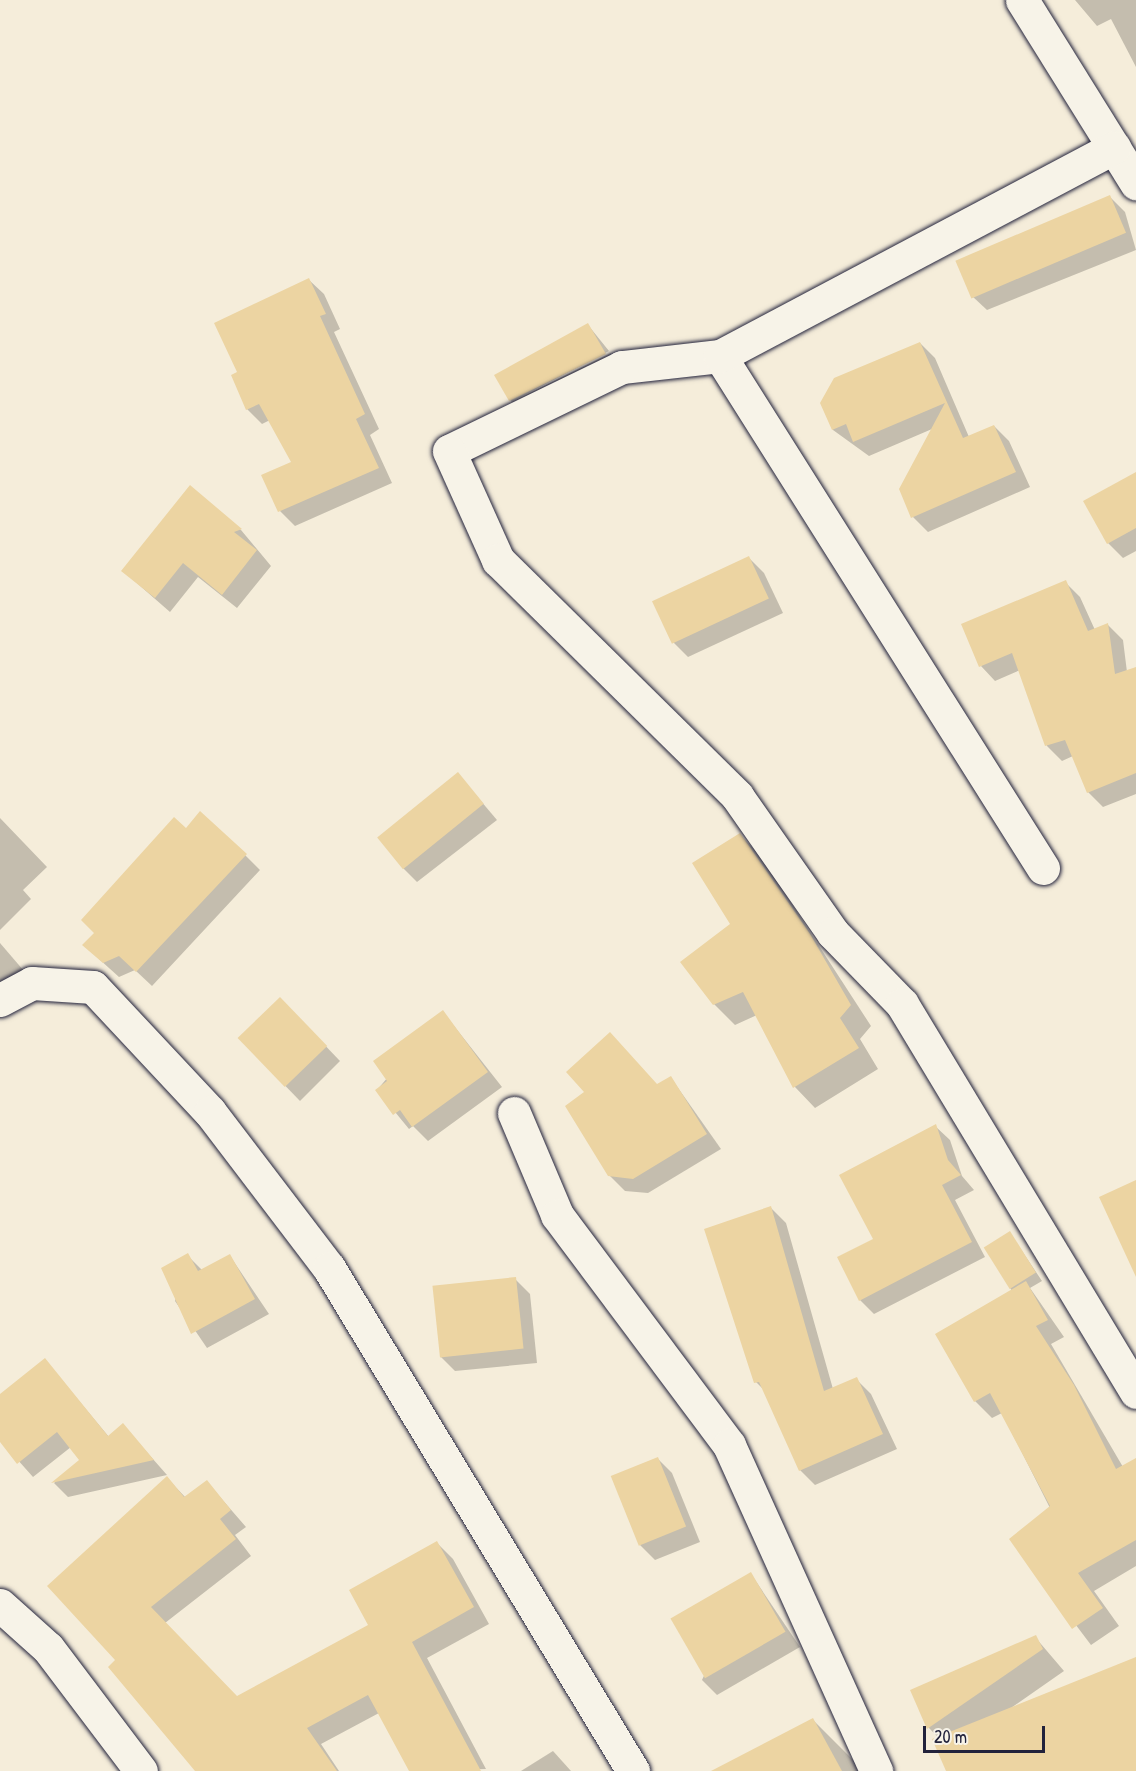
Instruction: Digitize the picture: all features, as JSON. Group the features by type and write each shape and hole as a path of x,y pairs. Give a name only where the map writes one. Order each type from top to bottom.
{"street":[{"path":"1022,0 1136,183"},
{"path":"1114,147 720,356 622,367 449,451 498,560 736,796 833,933 902,1004 991,1158 1126,1351 1136,1392"},
{"path":"720,356 1043,868"},
{"path":"0,1000 32,983 93,987 210,1112 329,1268 633,1771"},
{"path":"514,1113 557,1215 729,1444 876,1771"},
{"path":"0,1605 48,1648 141,1771"}],"building":[{"path":"1110,195 1126,233 971,298 955,261"},
{"path":"309,278 326,314 320,316 365,414 356,419 379,468 278,512 261,475 291,462 259,404 246,410 231,375 237,372 214,323"},
{"path":"588,323 606,354 509,401 494,375"},
{"path":"920,342 963,438 994,425 1016,472 911,518 899,489 945,403 853,442 846,424 832,430 820,403 834,378"},
{"path":"1136,472 1136,528 1107,544 1083,501"},
{"path":"190,485 242,529 234,532 257,550 222,595 183,563 155,598 121,571"},
{"path":"749,556 769,599 672,644 652,601"},
{"path":"1066,580 1088,631 1108,623 1115,674 1136,667 1136,773 1087,793 1065,740 1045,746 1012,653 979,667 961,624"},
{"path":"458,772 484,804 403,869 377,837"},
{"path":"200,811 247,854 136,972 119,956 103,963 82,945 94,933 81,920 174,817 186,828"},
{"path":"740,833 810,934 851,1005 840,1018 859,1048 793,1088 743,992 713,1005 680,962 730,924 692,863"},
{"path":"280,997 327,1046 285,1087 238,1038"},
{"path":"443,1010 488,1072 412,1127 400,1110 393,1115 375,1090 387,1081 373,1061"},
{"path":"610,1032 657,1084 671,1076 707,1134 633,1179 608,1176 565,1106 584,1092 566,1072"},
{"path":"936,1124 948,1160 961,1175 942,1185 972,1242 859,1301 837,1257 873,1239 839,1175"},
{"path":"1136,1180 1136,1277 1099,1197"},
{"path":"771,1206 824,1391 857,1377 883,1434 799,1471 759,1382 754,1383 704,1229"},
{"path":"1010,1231 1036,1273 1010,1289 984,1247"},
{"path":"188,1253 198,1271 230,1254 255,1299 191,1334 161,1268"},
{"path":"516,1277 524,1349 440,1357 432,1286"},
{"path":"1026,1281 1048,1320 1036,1326 1074,1385 1116,1469 1136,1458 1136,1540 1078,1573 1103,1608 1072,1629 1009,1539 1050,1506 990,1393 974,1402 935,1334"},
{"path":"45,1358 108,1436 123,1423 154,1460 51,1483 79,1460 57,1432 17,1464 0,1442 0,1394"},
{"path":"658,1457 686,1527 639,1546 611,1476"},
{"path":"167,1476 184,1497 207,1480 231,1510 220,1519 236,1539 151,1607 237,1696 368,1625 349,1590 437,1541 474,1607 412,1642 481,1771 409,1771 368,1695 307,1728 337,1771 195,1771 108,1667 115,1660 47,1586"},
{"path":"751,1572 786,1632 705,1678 670,1618"},
{"path":"1036,1635 1043,1649 927,1729 910,1690"},
{"path":"1136,1657 1136,1771 946,1771 932,1739"},
{"path":"813,1718 842,1771 711,1771"}]}
